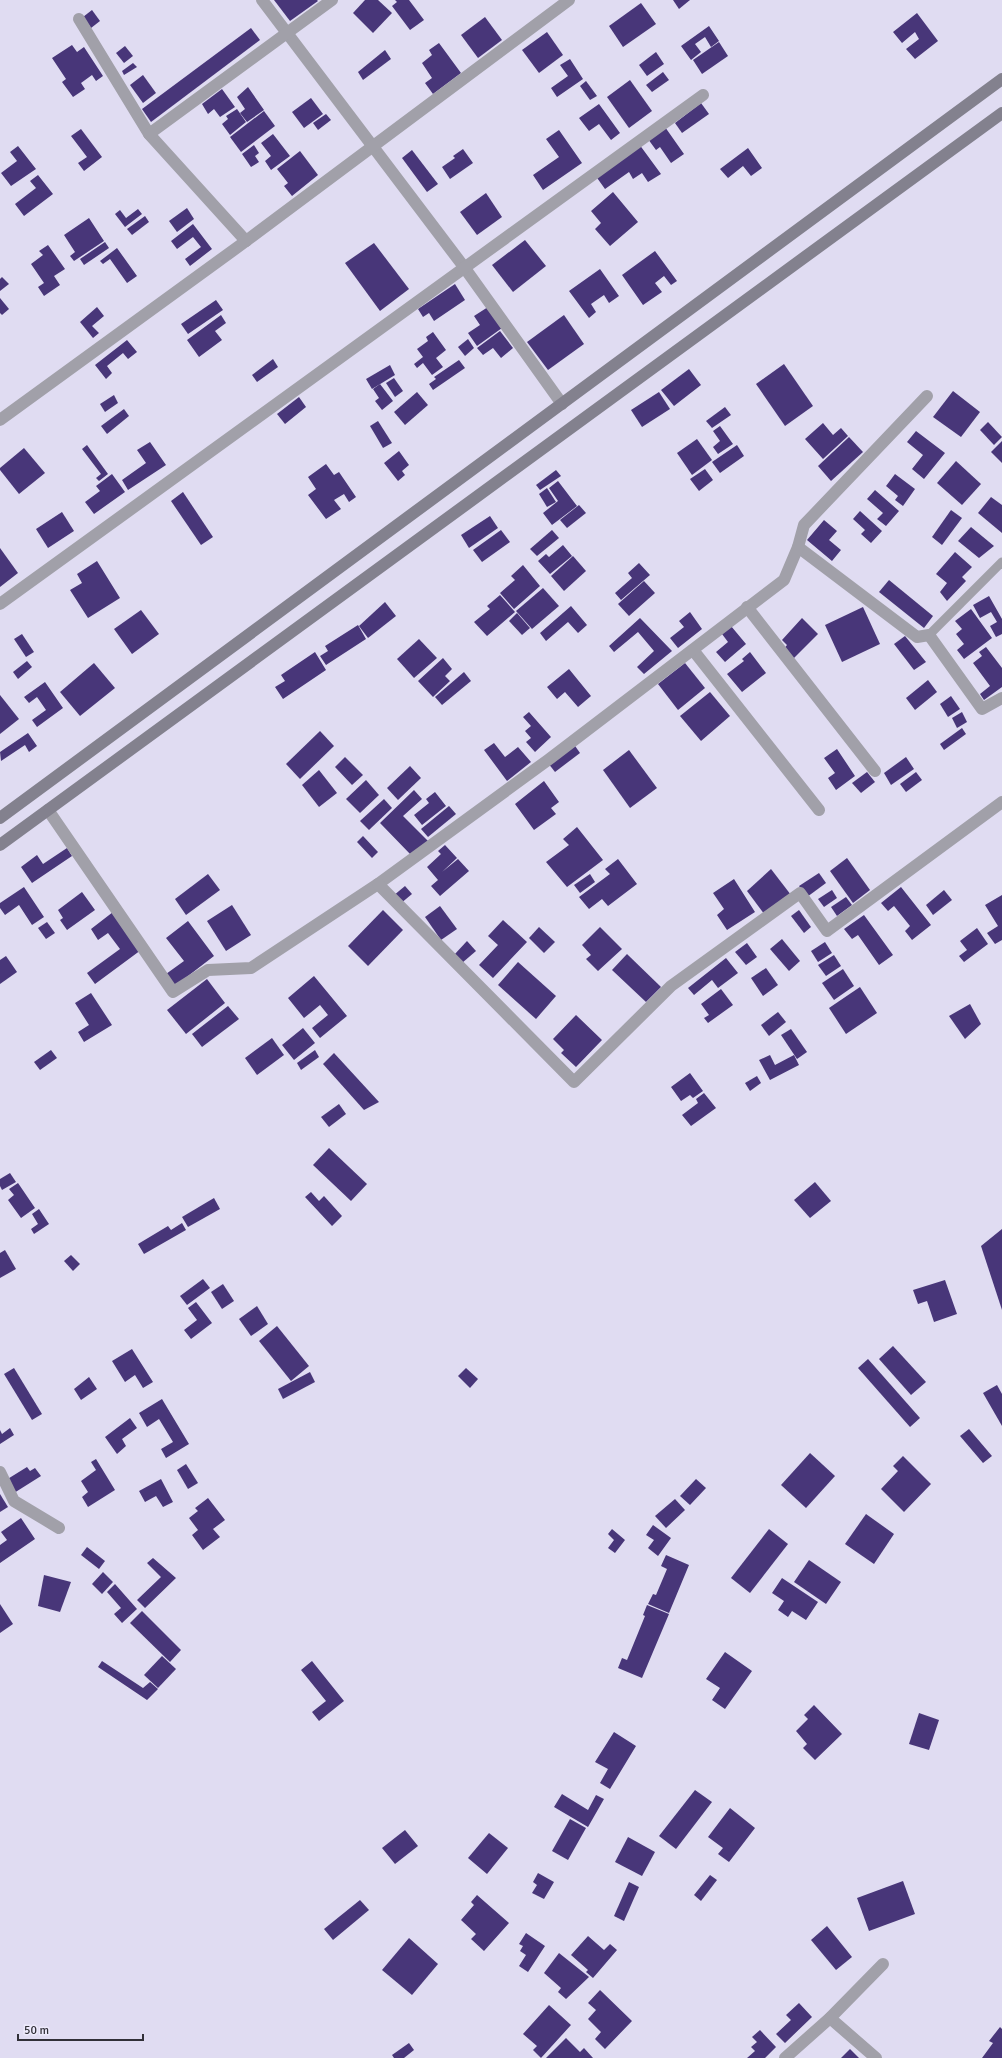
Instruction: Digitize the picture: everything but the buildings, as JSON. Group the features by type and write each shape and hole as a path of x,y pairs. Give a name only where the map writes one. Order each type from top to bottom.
{"main road":[{"path":"0,818 1002,80"},
{"path":"0,845 1002,113"}],"street":[{"path":"262,0 464,267 562,404"},
{"path":"149,134 332,0"},
{"path":"0,420 246,241 569,0"},
{"path":"79,19 149,134 246,241"},
{"path":"0,604 703,95"},
{"path":"48,810 173,992 208,970 251,968 378,884 548,760 784,580 798,547 804,525 927,396"},
{"path":"798,547 918,637 929,635 982,709 1000,704"},
{"path":"748,607 875,771"},
{"path":"693,650 819,810"},
{"path":"378,884 574,1082 671,986 800,893 828,931 1002,802"},
{"path":"0,1472 14,1500 59,1528"},
{"path":"785,2058 830,2018 883,1964"},
{"path":"830,2018 876,2058"}],"lane":[{"path":"929,635 1002,562"}]}
